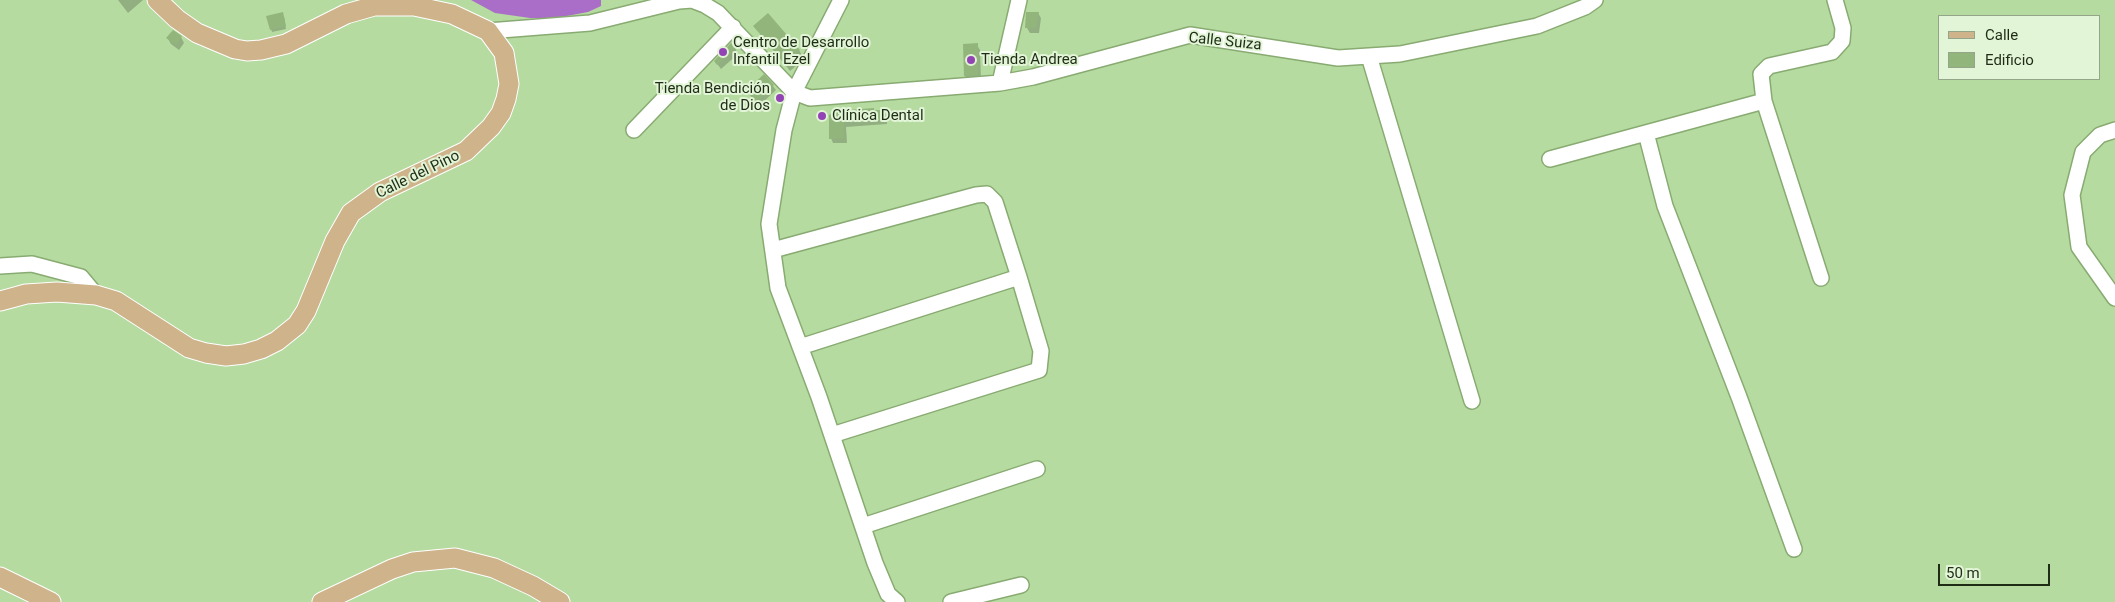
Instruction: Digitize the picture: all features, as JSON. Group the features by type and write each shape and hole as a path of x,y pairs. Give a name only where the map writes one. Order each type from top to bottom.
{"main road":[{"name":"Calle del Pino","path":"0,301 26,294 57,292 96,295 116,301 189,348 226,356 244,354 277,341 297,325 306,311 335,241 351,213 380,192 466,151 491,127 501,113 506,99 509,84 504,53 488,31 469,21 431,9 394,5 374,6 346,14 286,44 247,51 235,49 197,33 177,19 158,0"},
{"path":"322,602 406,564 455,558 494,568 533,586 560,602"},
{"path":"0,577 51,602"}],"street":[{"path":"488,31 590,23 679,1 692,0 706,5 733,27 794,92"},
{"path":"841,0 794,92 784,130 769,224 778,288 888,594 896,602"},
{"path":"1000,83 1020,0"},
{"name":"Calle Suiza","path":"794,92 810,98 1000,83 1042,75 1190,35 1338,58 1400,54 1537,26 1585,7 1594,0"},
{"path":"1821,278 1764,102 1761,74 1770,66 1832,52 1842,41 1843,28 1835,0"},
{"path":"634,130 733,27"},
{"path":"1369,56 1472,401"},
{"path":"1550,159 1764,102"},
{"path":"2115,130 2100,135 2083,152 2072,195 2079,248 2115,298"},
{"path":"1646,133 1665,206 1739,397 1794,549"},
{"path":"773,250 976,195 987,194 995,202 1020,277 1041,351 1039,370 832,435"},
{"path":"0,266 32,264 81,277 96,295"},
{"path":"800,347 1020,277"},
{"path":"863,526 1037,469"},
{"path":"951,602 1020,585"}],"shaded area":[{"path":"471,0 601,0 601,6 588,12 556,18 530,18 495,13"}],"building":[{"path":"283,12 286,26 270,30 266,16"},
{"path":"1026,12 1039,12 1036,28 1025,28"},
{"path":"768,13 800,50 785,63 753,26"},
{"path":"173,30 182,36 176,45 166,38"},
{"path":"731,43 736,48 717,65 714,61"},
{"name":"Tienda Andrea","path":"978,43 978,75 964,76 963,44"},
{"path":"764,74 774,85 756,102 746,91"},
{"path":"874,108 874,110 885,110 885,120 844,122 844,138 829,139 829,115 834,111"}],"place":[{"name":"Centro de Desarrollo Infantil Ezel","path":"723,52"},
{"name":"Tienda Andrea","path":"971,60"},
{"name":"Tienda Bendición de Dios","path":"780,98"},
{"name":"Clínica Dental","path":"822,116"}]}
